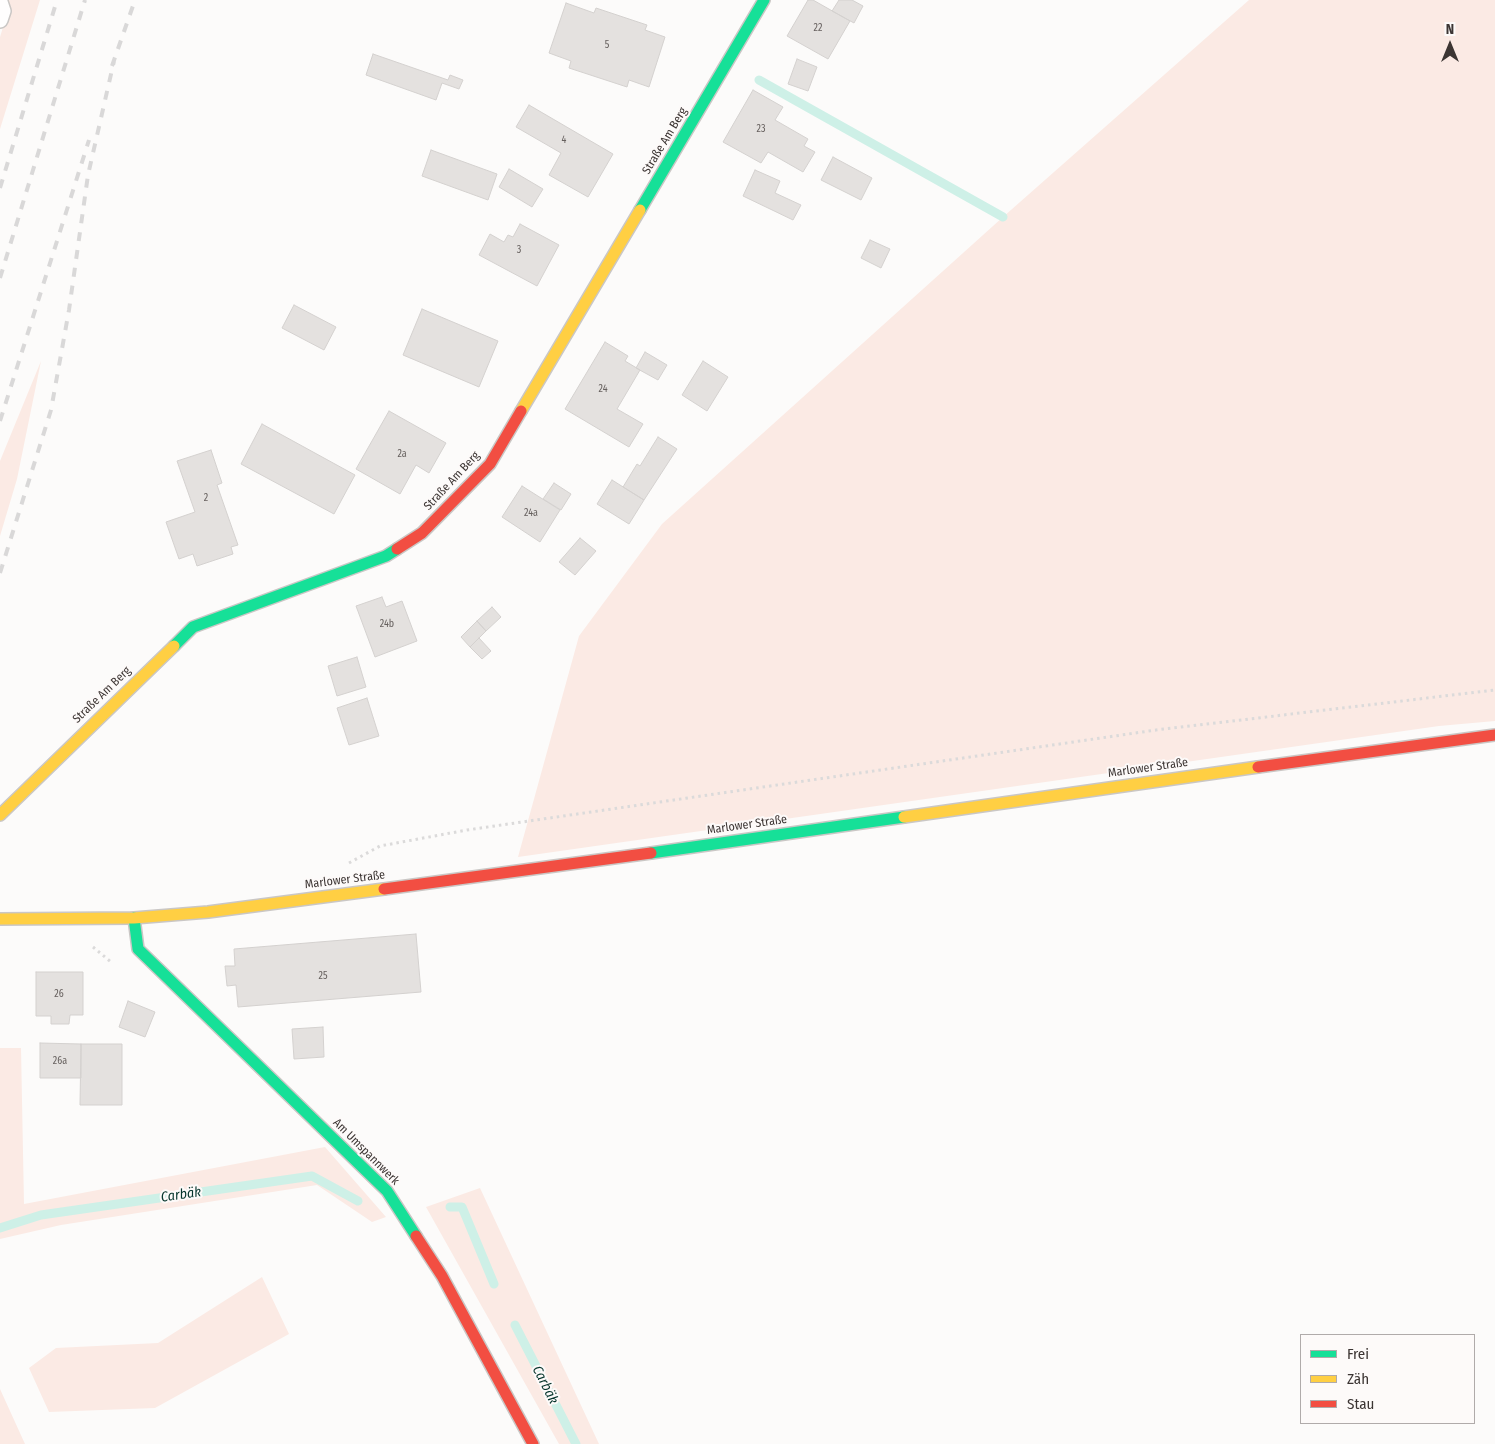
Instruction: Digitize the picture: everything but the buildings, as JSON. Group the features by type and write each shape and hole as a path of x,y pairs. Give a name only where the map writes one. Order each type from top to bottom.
{"street":[{"name":"Straße Am Berg","path":"0,816 193,626 386,556 422,533 490,464 764,0"},
{"name":"Marlower Straße","path":"0,919 134,918 208,912 514,872 1440,740 1495,735"},
{"name":"Am Umspannwerk","path":"134,918 138,950 387,1191 442,1276 533,1444"}],"lane":[{"path":"0,2 3,11 0,20"}],"path":[{"path":"346,864 380,846 467,830 1156,730 1495,690"}],"shaded area":[{"path":"7,0 40,0 0,129 0,37 8,11"},
{"path":"1249,0 1495,0 1495,721 1439,726 518,857 579,636 662,524 1003,217"},
{"path":"41,361 17,479 0,536 0,461"},
{"path":"0,1048 21,1048 24,1204 325,1147 386,1217 372,1222 317,1185 61,1225 0,1239"},
{"path":"480,1188 599,1444 559,1444 426,1207"},
{"path":"262,1277 289,1334 155,1408 49,1412 29,1368 56,1348 158,1343"},
{"path":"0,1389 25,1444 0,1444"}],"waterway":[{"path":"759,80 1003,217"},
{"name":"Carbäk","path":"0,1228 41,1215 312,1176 358,1201"},
{"name":"Carbäk","path":"450,1207 462,1207 494,1284"},
{"name":"Carbäk","path":"515,1325 576,1444"}],"railway":[{"path":"0,188 57,0"},
{"path":"0,278 85,0"},
{"path":"112,66 135,0"},
{"path":"0,573 51,410 69,310 88,175 114,61"},
{"path":"0,421 89,140"}],"traffic: fast":[{"path":"640,210 764,0"},
{"path":"174,646 193,627 386,556 397,549"},
{"path":"651,853 904,817"},
{"path":"134,918 138,949 387,1191 416,1236"}],"traffic: slow":[{"path":"521,411 640,210"},
{"path":"0,815 174,646"},
{"path":"904,817 1258,767"},
{"path":"0,919 134,918 208,912 384,889"}],"traffic: jam":[{"path":"397,549 422,533 490,464 521,411"},
{"path":"1258,767 1495,735"},
{"path":"384,889 651,853"},
{"path":"416,1236 442,1276 533,1444"}]}
